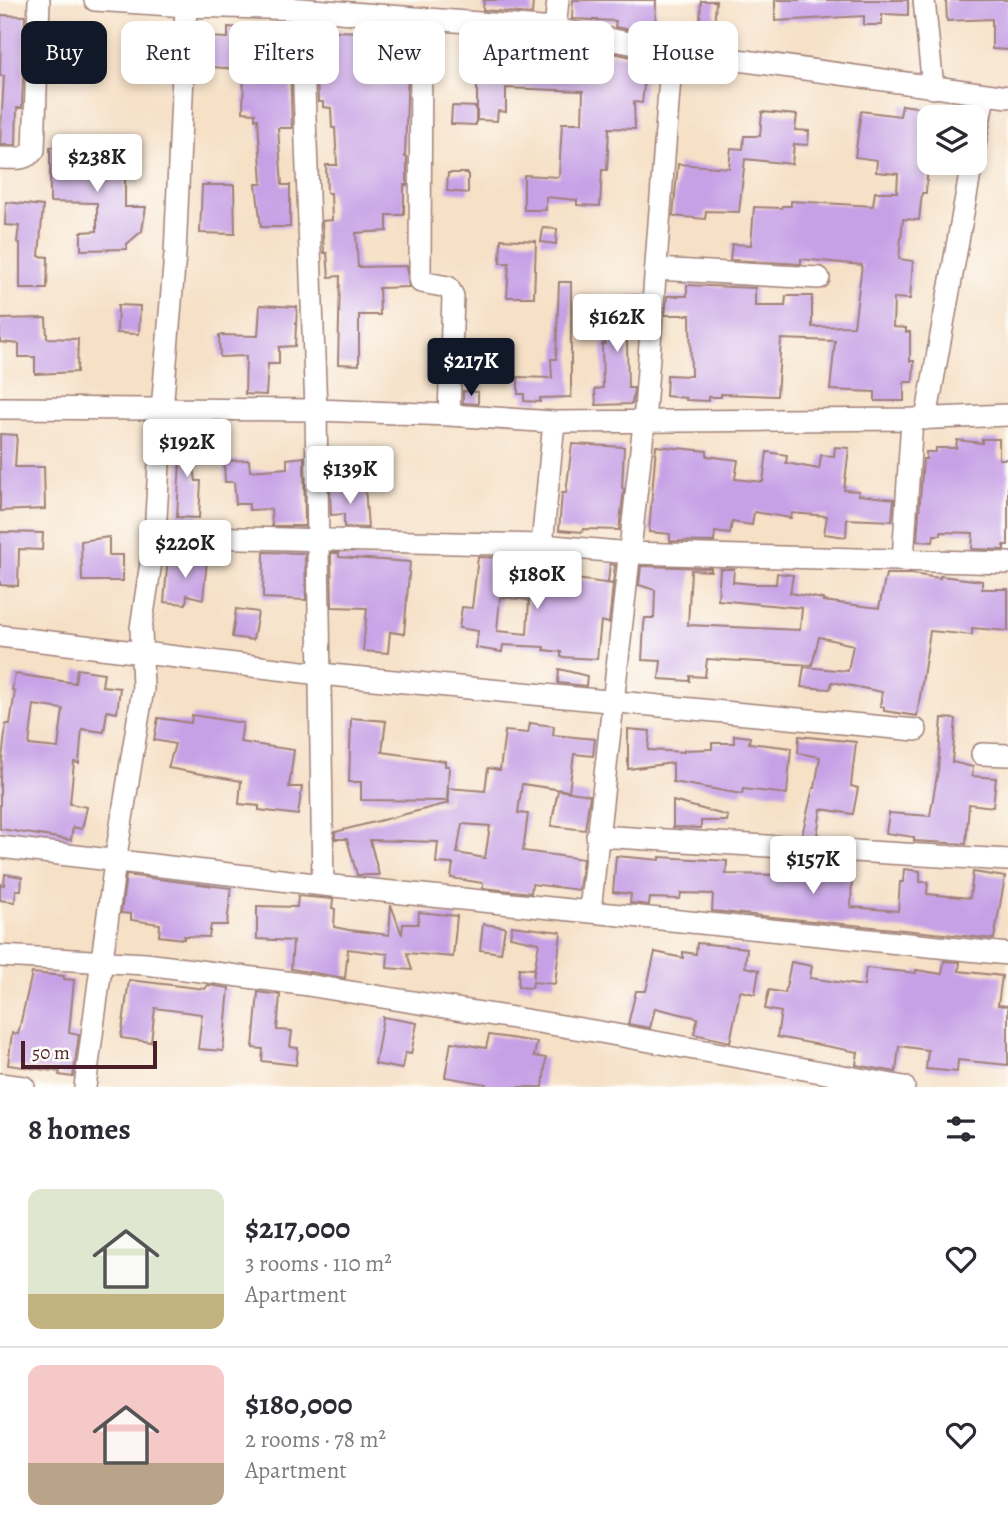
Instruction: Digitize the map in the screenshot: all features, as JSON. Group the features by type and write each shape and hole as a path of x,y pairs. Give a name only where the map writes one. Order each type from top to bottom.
{"street":[{"path":"0,158 23,159 34,149 39,0"},
{"path":"95,0 301,9 384,8 421,20 459,23"},
{"path":"556,21 558,0"},
{"path":"924,0 933,88"},
{"path":"85,1087 115,862 143,689 144,669 141,653 144,604 155,536 175,254 176,4"},
{"path":"301,9 316,410 323,885"},
{"path":"421,20 420,278 425,285 447,288 453,296 449,415"},
{"path":"738,60 1008,97"},
{"path":"590,911 644,423 670,84"},
{"path":"982,105 984,95"},
{"path":"903,560 919,419 970,175"},
{"path":"656,269 819,278"},
{"path":"0,408 316,410 554,422 644,423 1008,415"},
{"path":"542,545 554,422"},
{"path":"155,536 542,545 630,553 1008,563"},
{"path":"0,636 320,674 916,730"},
{"path":"982,754 1008,755"},
{"path":"597,836 1008,860"},
{"path":"0,847 323,885 1008,954"},
{"path":"0,956 146,964 363,993 600,1032 842,1082 904,1087"},
{"path":"0,1084 24,1087"}],"building":[{"path":"484,0 533,0 532,14 483,10"},
{"path":"573,0 656,0 655,21 628,21 628,30 615,27 616,21 572,19"},
{"path":"775,0 908,0 908,15 882,14 882,25 864,25 864,16 775,21"},
{"path":"946,0 1008,0 1008,50 992,49 992,19 947,21"},
{"path":"701,1 716,1 715,21 700,21"},
{"path":"1,15 25,16 25,21 21,21 22,108 17,108 16,145 0,145 4,76 0,76"},
{"path":"228,27 229,69 215,67 215,37 228,38"},
{"path":"339,31 353,32 353,84 407,84 405,157 407,185 404,185 404,215 387,215 387,231 356,233 358,267 407,266 409,287 379,288 380,315 359,315 359,365 338,364 340,276 329,277 322,221 332,220 326,165 337,165 335,128 332,128 331,108 323,107 323,102 318,102 317,84 339,84"},
{"path":"614,53 628,56 628,84 644,84 642,103 634,102 635,129 609,128 607,170 602,170 600,206 577,205 577,200 546,197 546,210 524,210 524,175 559,177 562,123 582,123 583,91 506,88 506,112 498,111 497,121 477,120 477,84 614,84"},
{"path":"244,84 291,84 292,128 278,128 282,185 290,185 290,227 261,227 256,184 262,184 258,119 255,119 255,113 243,112"},
{"path":"902,105 917,107 917,175 927,175 919,220 903,219 899,259 913,261 910,299 894,298 893,327 906,328 906,332 910,332 910,361 914,361 913,382 904,382 904,401 875,401 875,392 830,390 835,341 781,339 777,396 721,394 721,397 708,397 708,401 666,396 667,375 691,376 690,315 665,315 667,296 687,296 687,285 755,288 755,306 785,306 786,296 812,296 812,327 854,326 862,265 801,259 801,264 730,260 732,244 751,245 754,207 781,208 791,206 791,201 873,206 875,192 897,192 898,174 876,172 877,160 855,157 861,111 900,116"},
{"path":"452,106 476,107 476,125 451,124"},
{"path":"762,112 797,115 795,130 809,131 808,145 794,144 792,164 745,159 739,212 706,211 705,219 673,216 678,164 729,168 731,148 743,149 744,136 760,136"},
{"path":"50,147 125,150 125,207 146,207 142,231 127,244 127,249 81,250 81,232 97,231 97,203 50,202"},
{"path":"448,173 468,173 468,193 447,191"},
{"path":"202,185 234,185 235,234 200,233"},
{"path":"6,202 43,206 39,256 48,257 47,289 20,289 20,243 17,242 19,226 5,225"},
{"path":"543,228 557,229 556,244 541,242"},
{"path":"501,239 536,241 534,297 507,297 509,263 500,263"},
{"path":"559,282 571,282 571,397 540,398 540,402 524,401 524,394 518,394 518,377 552,378 551,359 556,359"},
{"path":"627,295 640,295 639,314 630,314 627,341 628,388 634,388 632,404 596,405 595,389 603,388 602,344 605,344 606,303 627,304"},
{"path":"118,305 140,306 139,334 117,333"},
{"path":"260,305 297,307 295,346 279,347 279,364 268,364 266,395 245,394 246,356 220,357 219,335 258,336"},
{"path":"46,318 47,338 78,339 77,372 35,374 35,357 19,357 19,344 0,342 0,319"},
{"path":"463,391 478,392 478,404 463,403"},
{"path":"182,433 188,433 189,440 194,440 192,455 196,481 201,481 199,518 177,517 180,460 172,459 174,439 181,440"},
{"path":"0,434 17,435 15,467 44,467 45,509 0,511"},
{"path":"982,439 999,439 999,459 1008,459 1008,545 1004,545 1004,550 972,549 973,533 941,532 941,535 934,535 933,542 917,541 923,459 926,459 926,452 936,452 936,448 956,448 957,440 982,443"},
{"path":"572,444 624,447 624,489 619,530 559,530 562,493 566,493"},
{"path":"656,446 707,451 707,456 738,460 735,479 763,482 767,452 787,455 786,463 819,469 821,455 834,456 835,447 849,448 844,490 859,491 858,495 894,499 892,521 847,519 846,537 824,534 827,516 792,513 791,518 754,512 752,525 732,522 730,534 715,532 714,542 670,541 670,534 649,532"},
{"path":"304,457 305,526 272,526 271,509 249,510 249,504 236,504 234,482 225,482 224,461 249,460 250,471 287,468 287,459"},
{"path":"365,487 368,528 344,527 344,514 331,515 330,489"},
{"path":"0,532 43,533 42,550 19,549 18,586 0,585"},
{"path":"109,537 109,555 123,555 123,581 82,581 81,541"},
{"path":"264,552 305,553 306,600 263,598"},
{"path":"331,553 339,553 339,557 410,562 404,634 390,632 388,653 363,651 367,608 332,607"},
{"path":"168,557 207,561 203,599 187,595 186,604 164,602"},
{"path":"478,557 505,558 503,573 546,578 546,572 562,574 561,577 613,584 609,623 601,621 597,659 561,657 561,652 544,650 544,647 503,645 502,652 476,648 478,631 459,628 462,607 472,608","holes":["500,597 529,600 527,634 497,631"]},
{"path":"610,564 615,565 613,584 608,583"},
{"path":"641,566 711,568 711,571 691,570 688,625 800,630 802,608 718,600 720,569 734,569 733,582 776,584 777,573 793,575 790,593 823,601 879,608 886,574 982,581 982,589 1008,589 1008,631 972,628 972,635 930,631 917,716 884,711 884,707 880,706 882,692 832,682 830,689 801,687 804,667 848,671 853,645 819,637 812,665 707,659 705,677 690,676 690,681 659,679 661,661 642,660 645,618 654,618 655,590 639,585"},
{"path":"236,609 258,612 253,640 232,637"},
{"path":"77,669 104,673 102,686 120,688 117,713 107,711 104,732 82,729 79,763 74,762 70,804 87,807 82,829 73,827 71,840 0,829 0,778 6,724 10,724 15,691 12,690 15,674 75,683","holes":["34,705 63,709 58,748 29,745"]},
{"path":"559,669 587,676 586,686 558,683"},
{"path":"192,715 243,723 240,742 294,750 289,787 302,787 298,815 259,810 259,806 239,804 241,781 168,768 175,744 154,740 158,718 191,723"},
{"path":"351,718 386,721 382,752 445,761 445,766 449,766 447,801 361,800 361,782 349,782"},
{"path":"942,718 956,719 952,762 973,767 972,776 996,778 993,807 969,804 966,844 914,841 914,837 886,833 889,813 930,816 938,770"},
{"path":"530,723 554,726 553,735 595,739 593,756 574,754 569,791 522,784 518,813 528,814 523,851 583,859 579,890 532,884 531,893 483,888 483,883 451,878 453,864 436,863 438,842 370,840 379,875 357,875 347,839 335,839 335,832 449,803 448,788 485,791 488,768 500,770 505,731 528,733","holes":["462,824 490,826 485,858 457,853"]},
{"path":"628,729 650,731 648,750 684,752 712,749 712,743 734,743 734,735 750,737 749,743 791,748 787,794 743,789 742,794 673,782 673,763 628,769"},
{"path":"799,736 856,742 851,786 858,788 853,814 821,809 817,836 802,835 820,757 798,753"},
{"path":"558,790 590,795 585,830 551,826"},
{"path":"673,801 728,816 727,821 701,821 701,828 673,827"},
{"path":"616,856 727,861 726,874 852,876 851,907 898,911 900,882 903,882 904,869 920,871 920,882 928,882 927,894 970,898 973,872 1005,877 994,939 712,911 713,894 681,893 680,899 650,898 649,905 630,903 631,894 613,892"},
{"path":"5,874 22,877 21,890 16,890 15,902 0,900 0,884 4,885"},
{"path":"126,875 231,888 227,925 211,925 209,937 184,936 184,939 159,936 160,924 131,920 131,914 121,913"},
{"path":"298,896 333,899 334,927 349,930 389,935 391,905 402,935 403,924 418,924 419,912 457,916 453,957 407,953 412,970 387,968 388,954 348,949 345,978 291,969 293,941 257,939 257,906 297,907"},
{"path":"483,924 505,927 501,953 480,950"},
{"path":"512,926 561,932 555,984 533,982 532,988 518,987 519,968 534,969 533,978 539,943 510,937"},
{"path":"697,943 747,948 745,967 759,970 755,994 740,991 730,1042 694,1034 698,1018 655,1008 650,1028 628,1024 636,991 646,991 655,952 683,958 683,952 696,954"},
{"path":"944,961 960,962 959,971 1002,976 998,1005 1008,1006 1008,1065 958,1060 957,1072 926,1069 928,1050 899,1046 896,1072 856,1065 858,1052 777,1037 781,1012 765,1009 769,990 785,993 791,962 812,966 810,978 864,986 866,968 942,974"},
{"path":"32,973 64,976 64,979 74,980 69,1033 79,1035 73,1077 59,1075 60,1072 8,1065 12,1033 18,1034"},
{"path":"129,980 205,989 208,985 229,988 223,1051 198,1049 202,1014 155,1008 151,1042 121,1038"},
{"path":"258,992 280,995 277,1030 292,1031 290,1047 298,1048 296,1065 262,1061 263,1049 253,1048"},
{"path":"383,1017 417,1023 411,1054 405,1053 402,1069 375,1064"},
{"path":"489,1035 537,1042 534,1056 546,1058 543,1087 485,1087 486,1084 445,1077 451,1042 486,1048"}]}
